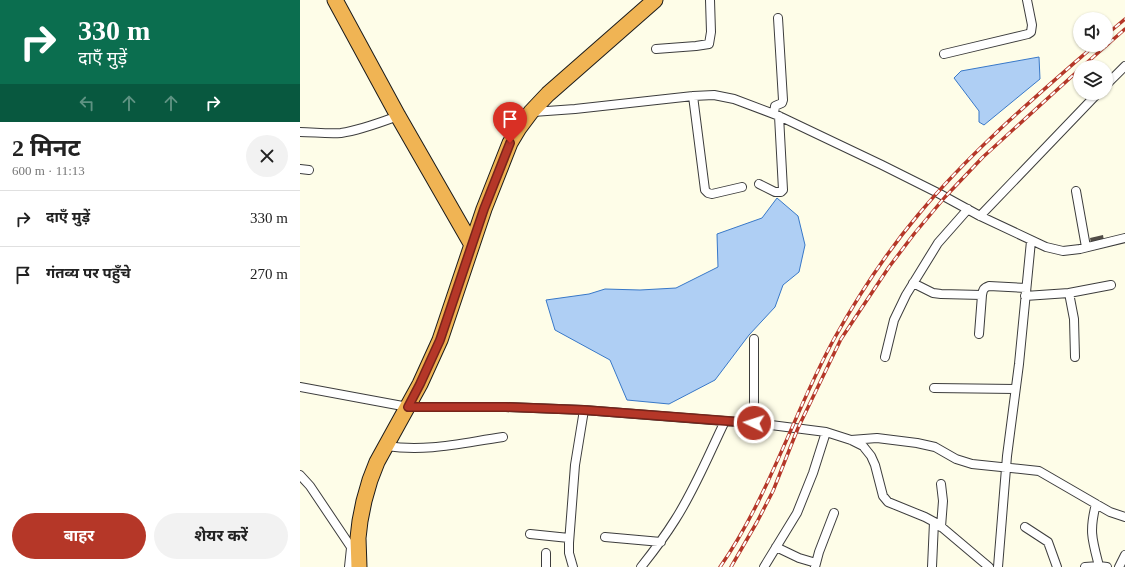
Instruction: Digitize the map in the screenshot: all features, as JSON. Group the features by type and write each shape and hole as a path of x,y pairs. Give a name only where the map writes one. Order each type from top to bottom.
{"highway":[{"path":"336,0 398,116 472,245"},
{"path":"354,560 364,501 377,462 420,384 440,340 494,180 510,143 531,112 548,94 655,0"}],"street":[{"path":"656,49 709,44 711,32 710,0"},
{"path":"944,54 1028,34 1031,32 1032,25 1027,0"},
{"path":"759,184 775,192 781,192 784,190 775,106 782,103 783,100 778,18"},
{"path":"1113,78 1125,66"},
{"path":"693,96 705,190 712,194 742,187"},
{"path":"531,112 575,109 693,96 714,96 734,99 776,115 1046,247 1063,251 1125,238"},
{"path":"980,216 1091,100"},
{"path":"300,132 340,133 371,126 398,116"},
{"path":"300,169 309,170"},
{"path":"1076,191 1086,247"},
{"path":"885,357 894,320 913,283 938,243 968,209"},
{"path":"998,567 1010,423 1031,241"},
{"path":"913,283 932,293 982,295"},
{"path":"979,334 982,295 985,287 989,286 1025,292 1069,293 1111,285"},
{"path":"1069,293 1074,319 1075,357"},
{"path":"754,338 754,423"},
{"path":"300,387 408,407 506,407 584,410 754,423 826,432 851,440 863,446 871,456 875,465 883,496 888,502 926,517 934,522 989,567"},
{"path":"934,388 1015,389"},
{"path":"573,567 569,553 569,538 575,465 584,410"},
{"path":"641,567 661,542 676,519 725,421"},
{"path":"764,567 797,513 808,487 826,432"},
{"path":"386,446 414,449 433,448 502,437"},
{"path":"851,440 877,438 922,444 935,447 956,459 972,464 1040,471 1110,512 1125,517"},
{"path":"300,475 310,486 354,560"},
{"path":"941,484 943,501 941,527"},
{"path":"1085,567 1102,567 1092,533 1092,522 1096,504"},
{"path":"776,547 815,565 834,513"},
{"path":"932,567 934,522"},
{"path":"1025,527 1048,542 1057,567"},
{"path":"530,534 569,538"},
{"path":"605,537 661,542"},
{"path":"546,553 546,567"},
{"path":"1119,567 1125,555"}],"water":[{"path":"1039,57 1040,79 984,125 979,122 979,111 954,78 961,71"},
{"path":"777,198 798,216 805,245 799,272 783,285 775,307 749,335 715,380 669,404 627,400 610,360 555,330 546,300 589,294 605,289 640,290 676,288 718,267 717,234 762,218"}],"building":[{"path":"1103,235 1104,241 1091,244 1090,238"}],"railway":[{"path":"1113,29 1125,19"},
{"path":"1090,60 1125,29"},
{"path":"720,567 753,512 819,367 834,339 863,291 906,229 959,169 1003,126 1087,52"},
{"path":"731,567 773,491 798,428 841,339 889,267 945,197 983,157 1073,75"}],"route":[{"path":"510,143 494,180 440,340 408,407 506,407 584,410 754,423"}]}
